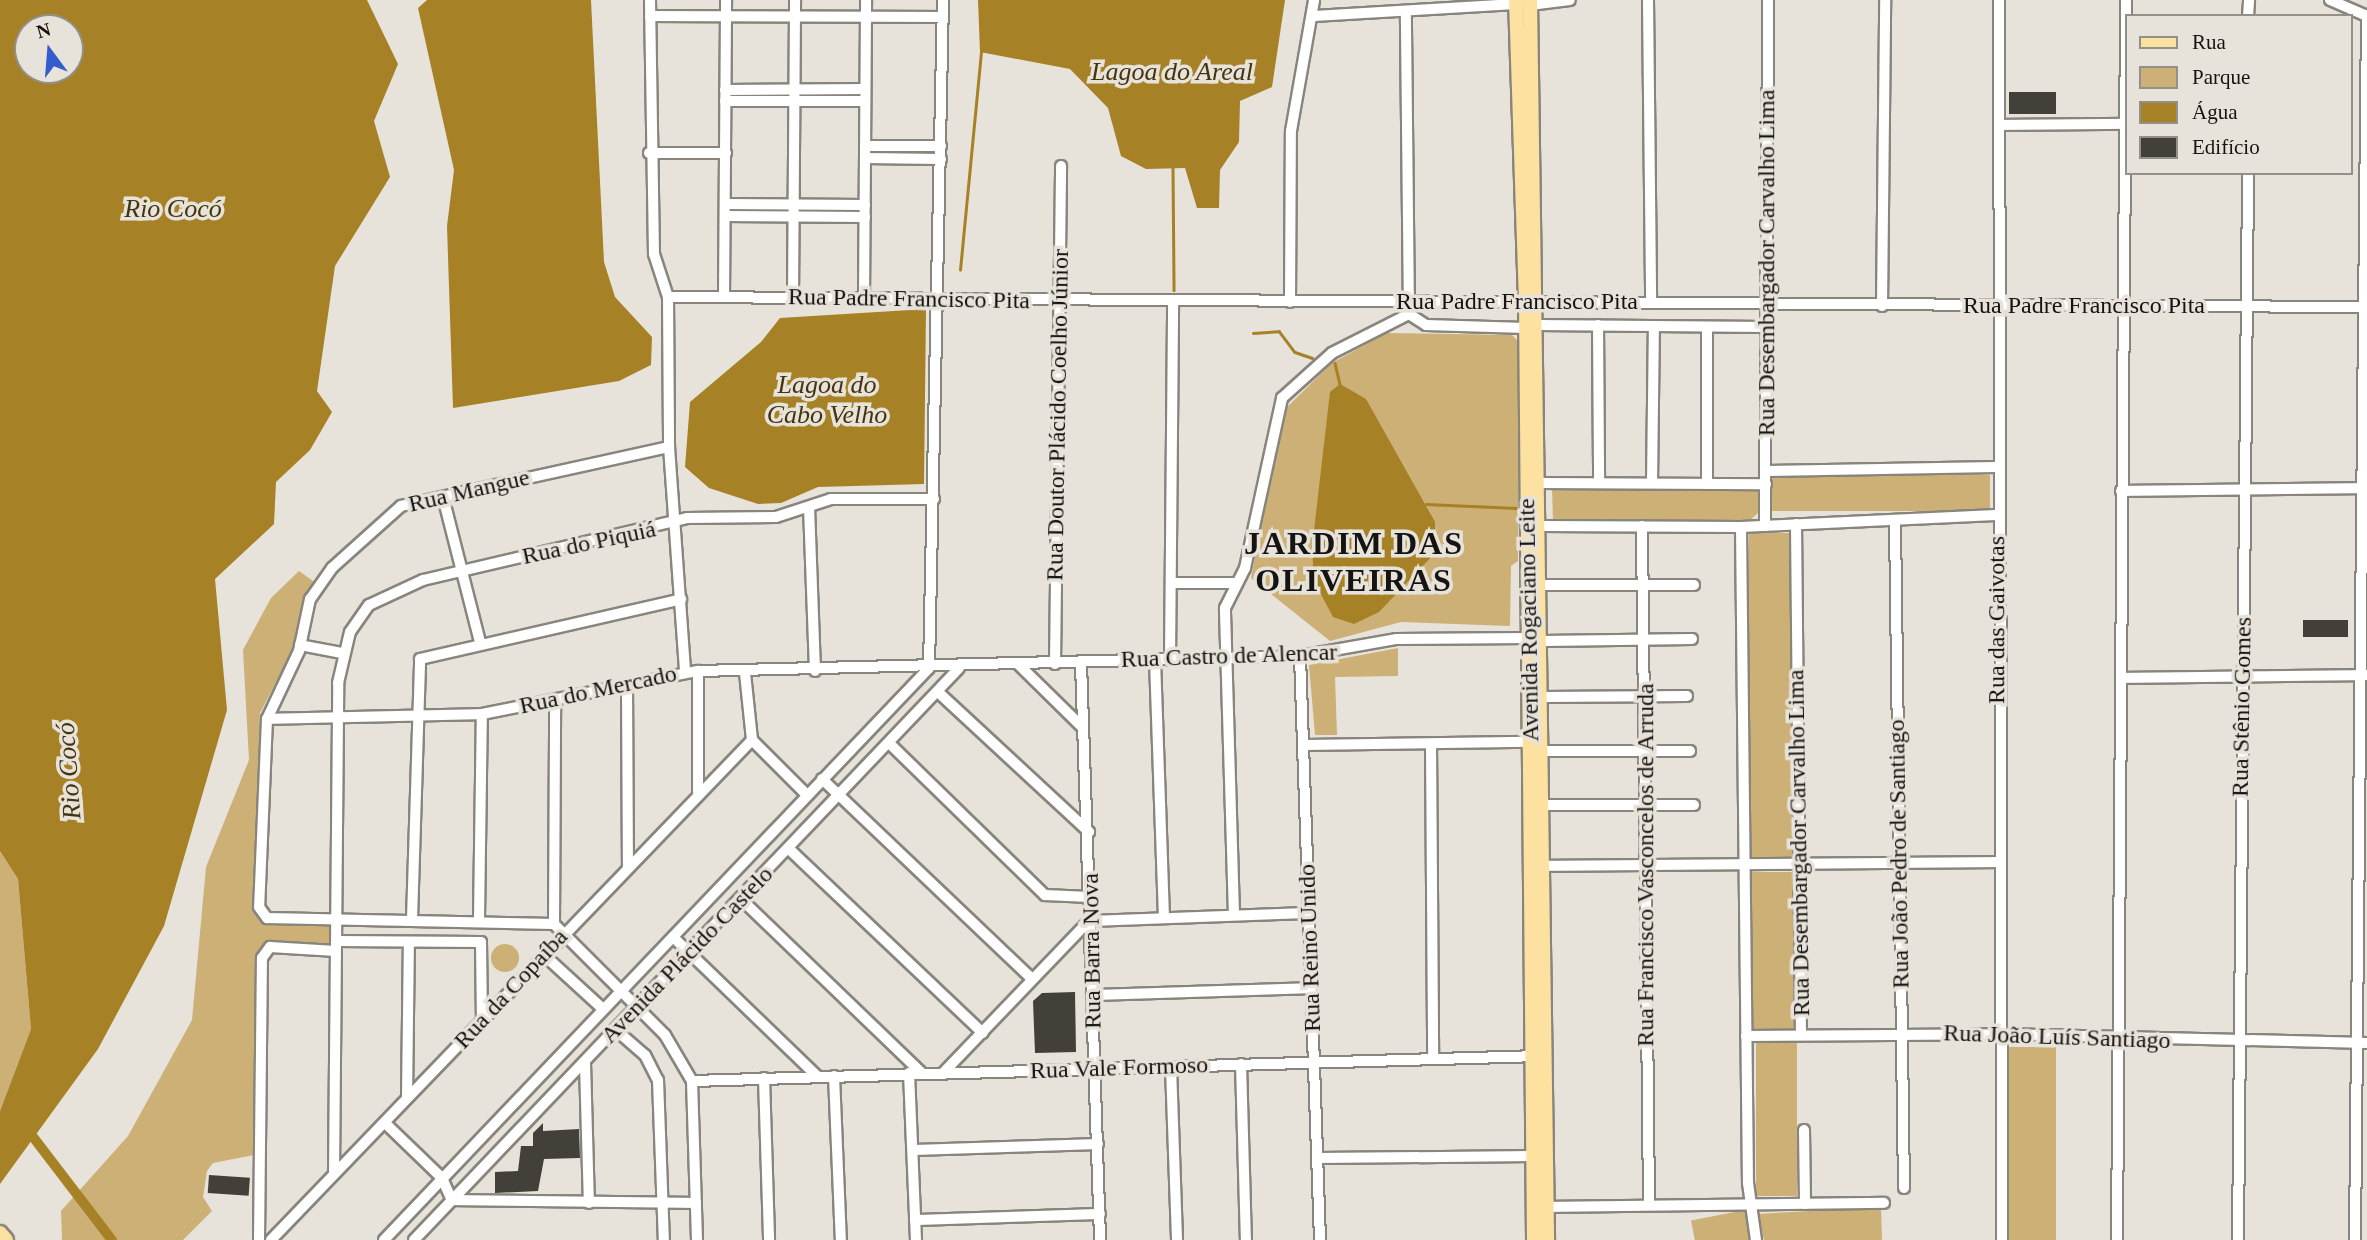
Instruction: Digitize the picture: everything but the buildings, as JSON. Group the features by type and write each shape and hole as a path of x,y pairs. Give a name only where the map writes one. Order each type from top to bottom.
{"main road":[{"name":"Avenida Rogaciano Leite","path":"1523,2 1532,327 1536,640 1544,697 1544,806 1538,866"},
{"name":"Avenida Rogaciano Leite","path":"1535,513 1542,586 1530,742 1538,866 1539,1056 1547,1240"},
{"name":"Avenida Rogaciano Leite","path":"1534,1240 1533,1156 1539,1056"},
{"path":"0,1233 6,1240"}],"street":[{"path":"650,0 649,153 654,254 668,297 670,447 685,672"},
{"path":"724,297 726,0"},
{"path":"793,297 795,0"},
{"path":"864,298 866,0"},
{"path":"929,668 940,299 943,0"},
{"path":"1290,302 1291,131 1314,16 1314,0"},
{"path":"1314,16 1570,0"},
{"path":"1648,0 1651,303"},
{"name":"Rua Desembargador Carvalho Lima","path":"1765,526 1768,0"},
{"path":"1882,306 1885,0"},
{"name":"Rua das Gaivotas","path":"1999,0 1996,515 2001,1240"},
{"path":"2117,1240 2121,306 2126,0"},
{"path":"2330,0 2367,16 2362,1044 2355,1240"},
{"path":"1234,915 1224,659 1225,608 1237,583 1275,411 1326,357 1409,314 1404,300 1406,11"},
{"path":"650,16 943,17"},
{"path":"725,96 795,95 865,89"},
{"path":"795,95 865,101"},
{"path":"2000,125 2124,124"},
{"path":"865,146 941,146"},
{"path":"649,153 726,153"},
{"path":"865,158 941,159"},
{"name":"Rua Doutor Plácido Coelho Júnior","path":"1055,664 1061,166"},
{"name":"Rua Stênio Gomes","path":"2238,1240 2244,489 2249,307 2248,175"},
{"path":"726,210 865,211"},
{"name":"Rua Padre Francisco Pita","path":"668,297 2364,307"},
{"path":"1170,660 1173,301"},
{"name":"Rua Padre Francisco Pita","path":"1409,314 1426,325 1766,327"},
{"path":"1598,325 1599,483"},
{"path":"1652,483 1654,326"},
{"path":"1707,327 1707,484"},
{"name":"Rua Mangue","path":"267,719 300,645 310,599 332,568 394,509 670,447"},
{"path":"1767,471 1996,467"},
{"path":"1534,483 1766,484"},
{"path":"2122,491 2363,488"},
{"path":"443,496 480,642"},
{"name":"Rua do Piquiá","path":"334,1174 338,719 342,653 358,618 382,596 462,570 675,523 776,517 831,499 934,499"},
{"path":"809,507 815,671"},
{"path":"1535,513 1642,526 1741,527 1996,515"},
{"name":"Rua João Pedro de Santiago","path":"1895,521 1904,1188"},
{"name":"Rua Desembargador Carvalho Lima","path":"1796,524 1801,1035"},
{"name":"Rua Francisco Vasconcelos de Arruda","path":"1642,526 1648,1204"},
{"path":"1741,527 1746,1036 1751,1205 1756,1240"},
{"path":"1171,583 1237,583"},
{"path":"1542,586 1694,585"},
{"path":"412,919 413,717 420,659 480,642 681,599"},
{"name":"Rua Castro de Alencar","path":"929,668 1300,656 1396,639 1692,639"},
{"path":"300,645 342,653"},
{"name":"Rua Reino Unido","path":"1300,656 1320,1240"},
{"path":"1155,660 1164,918"},
{"name":"Rua Barra Nova","path":"1081,663 1089,832 1089,921 1100,1240"},
{"path":"1018,665 1082,727"},
{"name":"Rua do Mercado","path":"267,719 482,714 685,672 929,668"},
{"name":"Avenida Plácido Castelo","path":"384,1240 929,668"},
{"name":"Avenida Plácido Castelo","path":"414,1240 959,668"},
{"path":"698,671 698,792"},
{"path":"745,673 752,740 807,795"},
{"path":"2121,678 2363,675"},
{"path":"627,685 628,866"},
{"path":"938,692 1089,832"},
{"path":"1544,697 1688,696"},
{"path":"555,699 554,924 559,938 674,1045 692,1081 697,1240"},
{"path":"479,919 482,714"},
{"path":"267,719 259,906 267,918 337,921 479,919 554,924"},
{"path":"880,719 893,739 1045,895 1090,897"},
{"name":"Rua da Copaíba","path":"271,1240 698,792 752,740"},
{"path":"1305,745 1530,742"},
{"path":"1431,744 1433,1056"},
{"path":"1543,751 1690,751"},
{"path":"822,779 1032,979"},
{"path":"1544,806 1694,805"},
{"path":"789,849 983,1032"},
{"path":"1538,866 1999,862"},
{"path":"741,899 922,1073"},
{"path":"943,1073 1089,921 1308,913"},
{"path":"673,937 817,1076"},
{"path":"407,1098 409,942"},
{"path":"259,1240 262,957 270,947 337,943 481,942 482,1020"},
{"path":"546,953 605,1008"},
{"path":"1092,995 1310,988"},
{"path":"618,1027 645,1055 658,1080 668,1204 664,1240"},
{"name":"Rua João Luís Santiago","path":"1746,1036 2001,1034 2119,1040 2362,1044"},
{"name":"Rua Vale Formoso","path":"692,1081 1433,1056 1539,1056"},
{"path":"584,1063 589,1203"},
{"path":"1241,1064 1246,1240"},
{"path":"1171,1066 1177,1240"},
{"path":"909,1073 916,1240"},
{"path":"834,1076 841,1240"},
{"path":"764,1078 769,1240"},
{"path":"385,1123 442,1178 452,1200 694,1203"},
{"path":"1804,1130 1805,1204"},
{"path":"914,1150 1098,1144"},
{"path":"1318,1158 1533,1156"},
{"path":"1547,1207 1884,1203"},
{"path":"915,1220 1100,1214"}],"green space":[{"path":"1387,333 1512,335 1518,341 1518,561 1511,566 1510,626 1401,622 1330,641 1251,578 1284,410 1332,363"},
{"path":"1771,475 1990,475 1990,511 1771,511"},
{"path":"1552,486 1760,489 1760,511 1748,522 1553,522"},
{"path":"1749,533 1793,533 1793,859 1749,859"},
{"path":"299,571 313,581 294,647 260,713 255,911 264,921 331,923 332,944 264,946 258,954 254,1155 213,1163 207,1171 203,1197 212,1211 183,1240 62,1240 61,1211 128,1136 192,1020 206,867 249,760 243,650 271,598"},
{"path":"1398,648 1398,676 1335,677 1337,735 1315,735 1309,665"},
{"path":"0,851 18,879 31,1029 0,1111"},
{"path":"1751,872 1795,872 1795,1029 1751,1029"},
{"path":"505,944 515,948 519,958 515,968 505,972 495,968 491,958 495,948"},
{"path":"1756,1043 1797,1043 1797,1196 1756,1196"},
{"path":"2006,1047 2056,1047 2056,1240 2006,1240"},
{"path":"1881,1207 1882,1240 1764,1240 1758,1214"},
{"path":"1745,1210 1751,1240 1695,1240 1691,1220"}],"water":[{"name":"Rio Cocó","path":"0,0 367,0 398,64 374,121 390,177 335,266 317,391 332,412 310,450 276,482 274,524 215,579 227,710 164,926 98,1049 0,1184 0,1111 31,1029 18,879 0,851"},
{"path":"427,0 591,0 604,262 615,297 652,337 651,365 619,381 453,408 447,226 454,170 418,8"},
{"name":"Lagoa do Areal","path":"978,0 1285,0 1272,87 1240,101 1239,142 1220,170 1219,208 1197,208 1185,168 1146,169 1121,156 1108,108 1070,69 980,52"},
{"name":"Lagoa do Cabo Velho","path":"926,309 924,484 818,487 781,503 758,504 709,488 685,467 690,402 761,342 780,318"},
{"path":"1340,384 1366,399 1435,522 1435,553 1379,612 1354,624 1333,617 1314,581 1312,548 1330,392"}],"waterway":[{"path":"960,270 981,51"},
{"path":"1173,168 1174,290"},
{"path":"1253,333 1279,331 1295,352 1312,358"},
{"path":"1335,363 1340,385"},
{"path":"1426,504 1516,508"},
{"path":"27,1129 112,1240"}],"district":[{"name":"JARDIM DAS OLIVEIRAS","path":"1354,562"}]}
